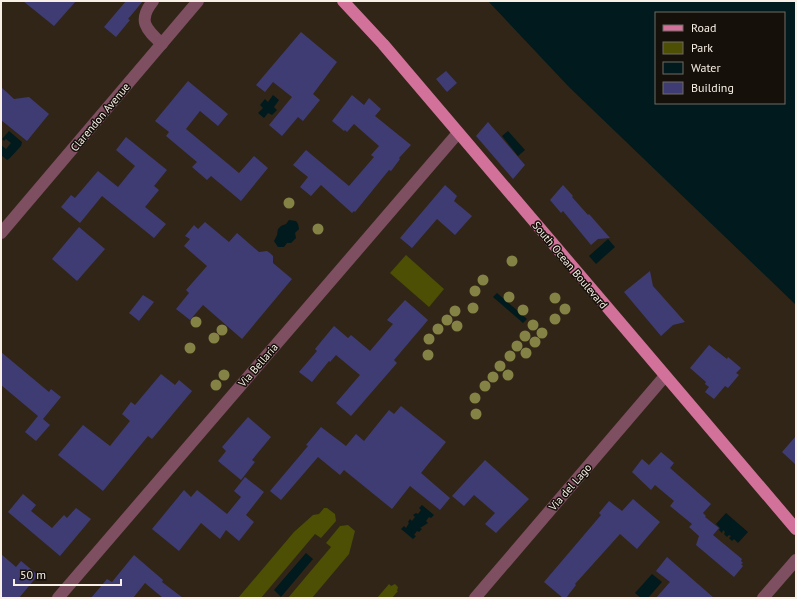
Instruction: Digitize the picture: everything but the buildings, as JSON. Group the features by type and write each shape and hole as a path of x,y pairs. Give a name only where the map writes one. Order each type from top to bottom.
{"main road":[{"name":"South Ocean Boulevard","path":"343,1 383,44 796,529"}],"street":[{"path":"152,1 146,9 144,21 147,30 162,44"},
{"name":"Clarendon Avenue","path":"1,233 162,44 195,2"},
{"name":"Via Bellaria","path":"58,598 458,133"},
{"name":"Via del Lago","path":"475,598 665,376"},
{"path":"763,598 796,560"}],"green space":[{"path":"406,255 444,289 429,307 390,273"},
{"path":"324,508 327,508 335,514 336,521 321,538 315,534 261,598 238,598 294,532 313,515 319,514"},
{"path":"348,525 355,531 349,554 312,598 288,598 331,547 326,543 340,526"},
{"path":"389,584 391,586 395,584 398,587 398,591 392,598 377,598"}],"water":[{"path":"488,1 796,1 796,305 569,87"},
{"path":"273,95 279,100 274,107 277,110 272,115 268,113 264,118 258,113 263,108 260,105 265,99 268,102"},
{"path":"9,131 22,142 21,146 7,160 1,155 1,145 6,149 11,143 6,139 4,141 2,139"},
{"path":"508,131 525,150 518,156 502,136"},
{"path":"289,220 296,221 298,224 299,229 295,233 296,238 291,243 287,243 284,247 278,247 274,241 278,229"},
{"path":"608,239 615,247 596,264 589,256"},
{"path":"497,293 527,319 523,323 493,297"},
{"path":"422,505 434,515 431,518 429,517 426,521 428,523 420,528 422,529 419,532 417,531 414,535 416,536 413,539 401,529 404,526 406,528 410,519 412,521 415,517 413,515 416,513 418,514 421,510 419,508"},
{"path":"726,513 748,532 738,543 734,539 732,541 729,538 731,536 729,535 727,537 723,530 722,533 716,524"},
{"path":"306,553 313,559 281,597 274,590"},
{"path":"652,574 662,582 648,598 641,598 635,593"}]}
